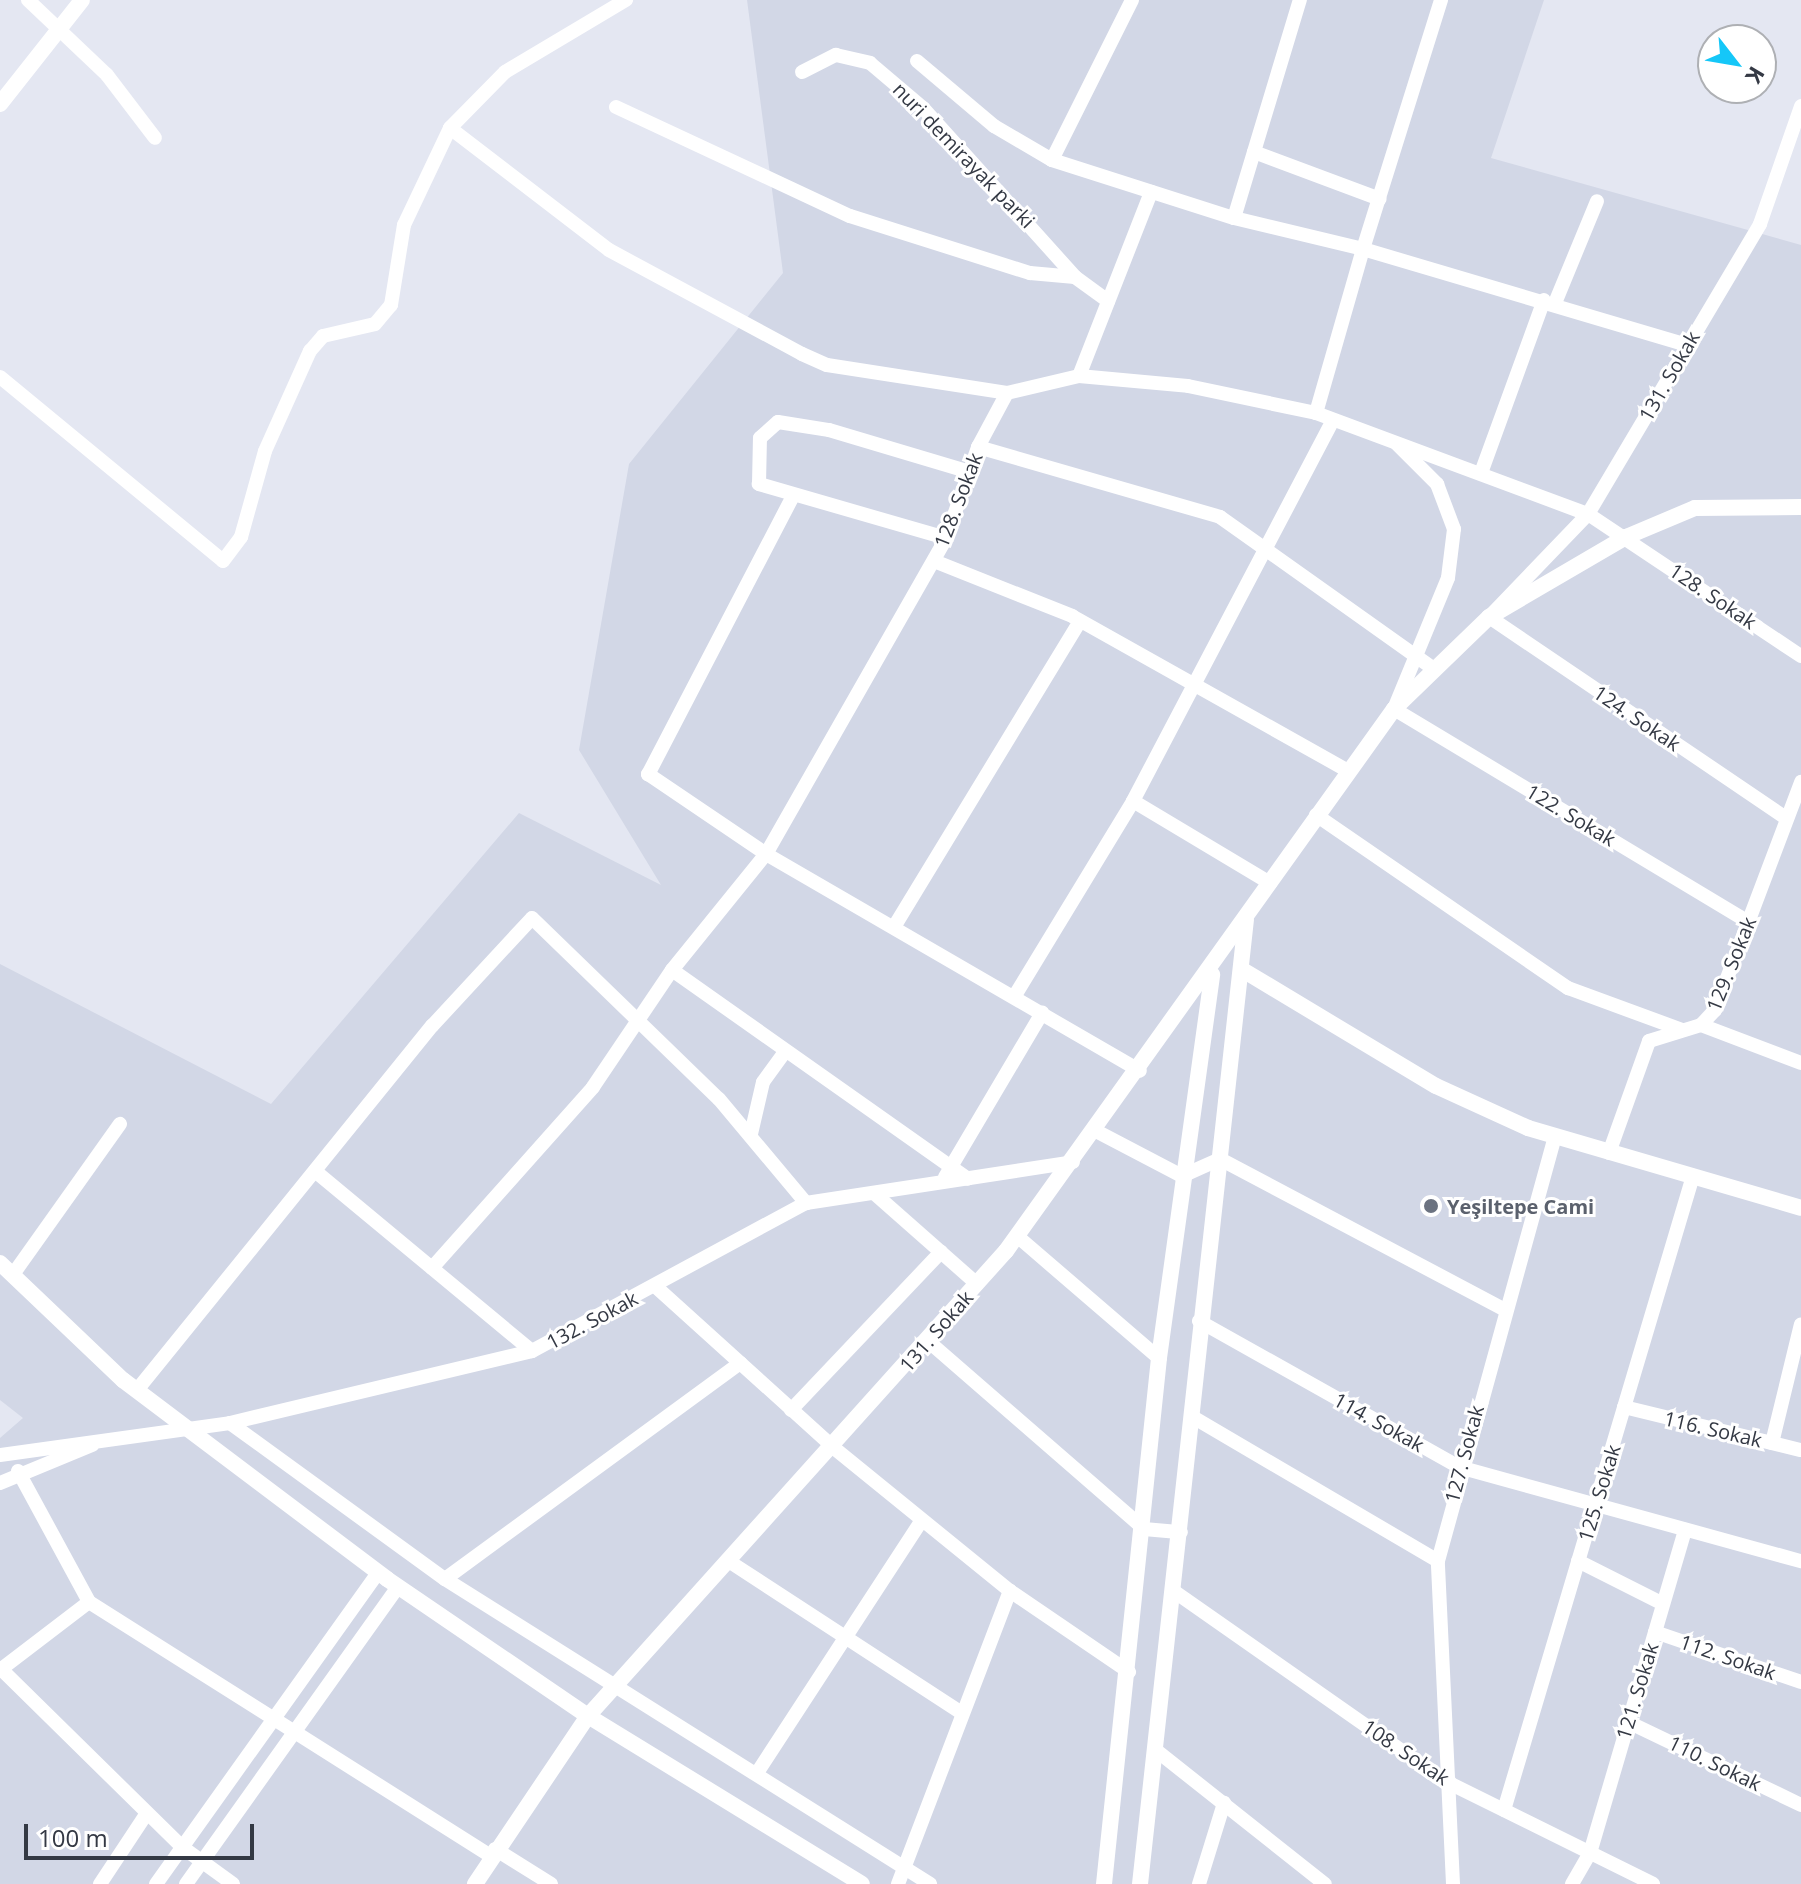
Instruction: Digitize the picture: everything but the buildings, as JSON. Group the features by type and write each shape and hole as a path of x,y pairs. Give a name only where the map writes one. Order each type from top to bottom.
{"street":[{"path":"28,0 107,75 155,138"},
{"path":"0,104 55,28 82,0"},
{"path":"0,377 223,561 241,537 265,451 310,351 323,336 375,324 391,305 404,225 450,128 505,72 626,0"},
{"path":"1052,160 1132,0"},
{"path":"1234,218 1300,0"},
{"path":"1316,413 1363,249 1441,0"},
{"name":"nuri demirayak parki","path":"802,72 836,55 870,63 923,108 1075,277 1108,301"},
{"path":"917,61 994,126 1052,160 1234,218 1363,249 1687,345"},
{"name":"131. Sokak","path":"475,1884 588,1716 834,1448 1017,1236 1140,1071 1316,815 1394,709 1489,617 1588,514 1760,224 1801,106"},
{"path":"616,107 850,216 1030,273 1075,277"},
{"path":"450,128 609,250 827,365 1007,393 1079,376 1188,386 1316,413 1481,473 1550,302 1597,201"},
{"path":"1254,152 1380,199"},
{"path":"1079,376 1151,192"},
{"name":"128. Sokak","path":"432,1268 567,1119 672,970 766,854 934,561 946,538 978,447 1007,393"},
{"path":"1014,997 1133,801 1333,420"},
{"path":"946,538 759,484 754,475 760,438 778,422 970,472"},
{"path":"1394,441 1437,484 1454,529 1448,578 1394,709"},
{"path":"978,447 1220,517 1434,669"},
{"name":"128. Sokak","path":"1481,473 1588,514 1801,656"},
{"path":"793,496 648,774 766,854 1140,1071"},
{"name":"131. Sokak","path":"1489,617 1626,537 1695,508 1801,507"},
{"path":"934,561 1080,621 1348,771"},
{"name":"124. Sokak","path":"1489,617 1786,818"},
{"path":"894,927 1080,621"},
{"name":"122. Sokak","path":"1394,709 1748,922"},
{"name":"129. Sokak","path":"1609,1153 1649,1041 1701,1025 1715,1010 1801,782"},
{"path":"1133,801 1270,883"},
{"path":"1316,815 1568,988 1683,1030"},
{"path":"1140,1884 1175,1592 1199,1321 1247,916"},
{"path":"137,1390 498,949 532,918 640,1017 751,1134 806,1203"},
{"path":"1104,1884 1144,1529 1159,1358 1212,969"},
{"path":"1241,969 1436,1086 1555,1137 1801,1208"},
{"path":"672,970 783,1054 949,1170 968,1180"},
{"path":"941,1184 1042,1013"},
{"path":"1701,1025 1801,1063"},
{"path":"751,1134 763,1082 783,1054"},
{"path":"120,1124 7,1268 137,1390 378,1573 588,1716 862,1884"},
{"path":"1096,1131 1182,1176"},
{"name":"127. Sokak","path":"1453,1884 1445,1781 1438,1561 1459,1467 1555,1137"},
{"path":"1182,1176 1220,1159"},
{"path":"1220,1159 1505,1310"},
{"name":"132. Sokak","path":"0,1455 183,1425 230,1423 532,1351 655,1286 774,1214 806,1203 1073,1162"},
{"path":"315,1171 532,1351"},
{"name":"125. Sokak","path":"1504,1810 1693,1176"},
{"path":"875,1194 977,1284"},
{"path":"1017,1236 1159,1358"},
{"path":"791,1410 941,1252"},
{"path":"655,1286 834,1448 922,1520 1010,1591 1129,1672"},
{"name":"114. Sokak","path":"1199,1321 1459,1467 1801,1561"},
{"path":"1772,1443 1801,1324"},
{"path":"928,1341 1144,1529 1181,1532"},
{"path":"445,1579 740,1363"},
{"name":"116. Sokak","path":"1624,1407 1801,1450"},
{"path":"1191,1416 1438,1561"},
{"path":"230,1423 445,1579 613,1688 757,1773 930,1884"},
{"path":"0,1483 18,1471 141,1431"},
{"path":"18,1471 89,1602 493,1853 551,1884"},
{"path":"757,1773 922,1520"},
{"name":"121. Sokak","path":"1572,1884 1590,1853 1685,1530"},
{"path":"1578,1561 1663,1604"},
{"path":"730,1562 960,1712"},
{"path":"156,1884 378,1573"},
{"path":"186,1884 398,1587"},
{"path":"898,1884 960,1712 1010,1591"},
{"name":"108. Sokak","path":"1175,1592 1445,1781 1653,1884"},
{"path":"89,1602 0,1670 182,1847 233,1884"},
{"name":"112. Sokak","path":"1655,1632 1801,1682"},
{"name":"110. Sokak","path":"1628,1722 1801,1805"},
{"path":"1157,1751 1325,1884"},
{"path":"1199,1884 1224,1803"},
{"path":"100,1884 147,1813"}],"shaded area":[{"path":"747,0 1544,0 1491,158 1801,245 1801,1884 0,1884 0,1438 23,1418 0,1400 0,964 271,1104 519,813 661,885 579,750 629,464 783,273"}],"place":[{"name":"Yeşiltepe Cami","path":"1431,1206"}]}
